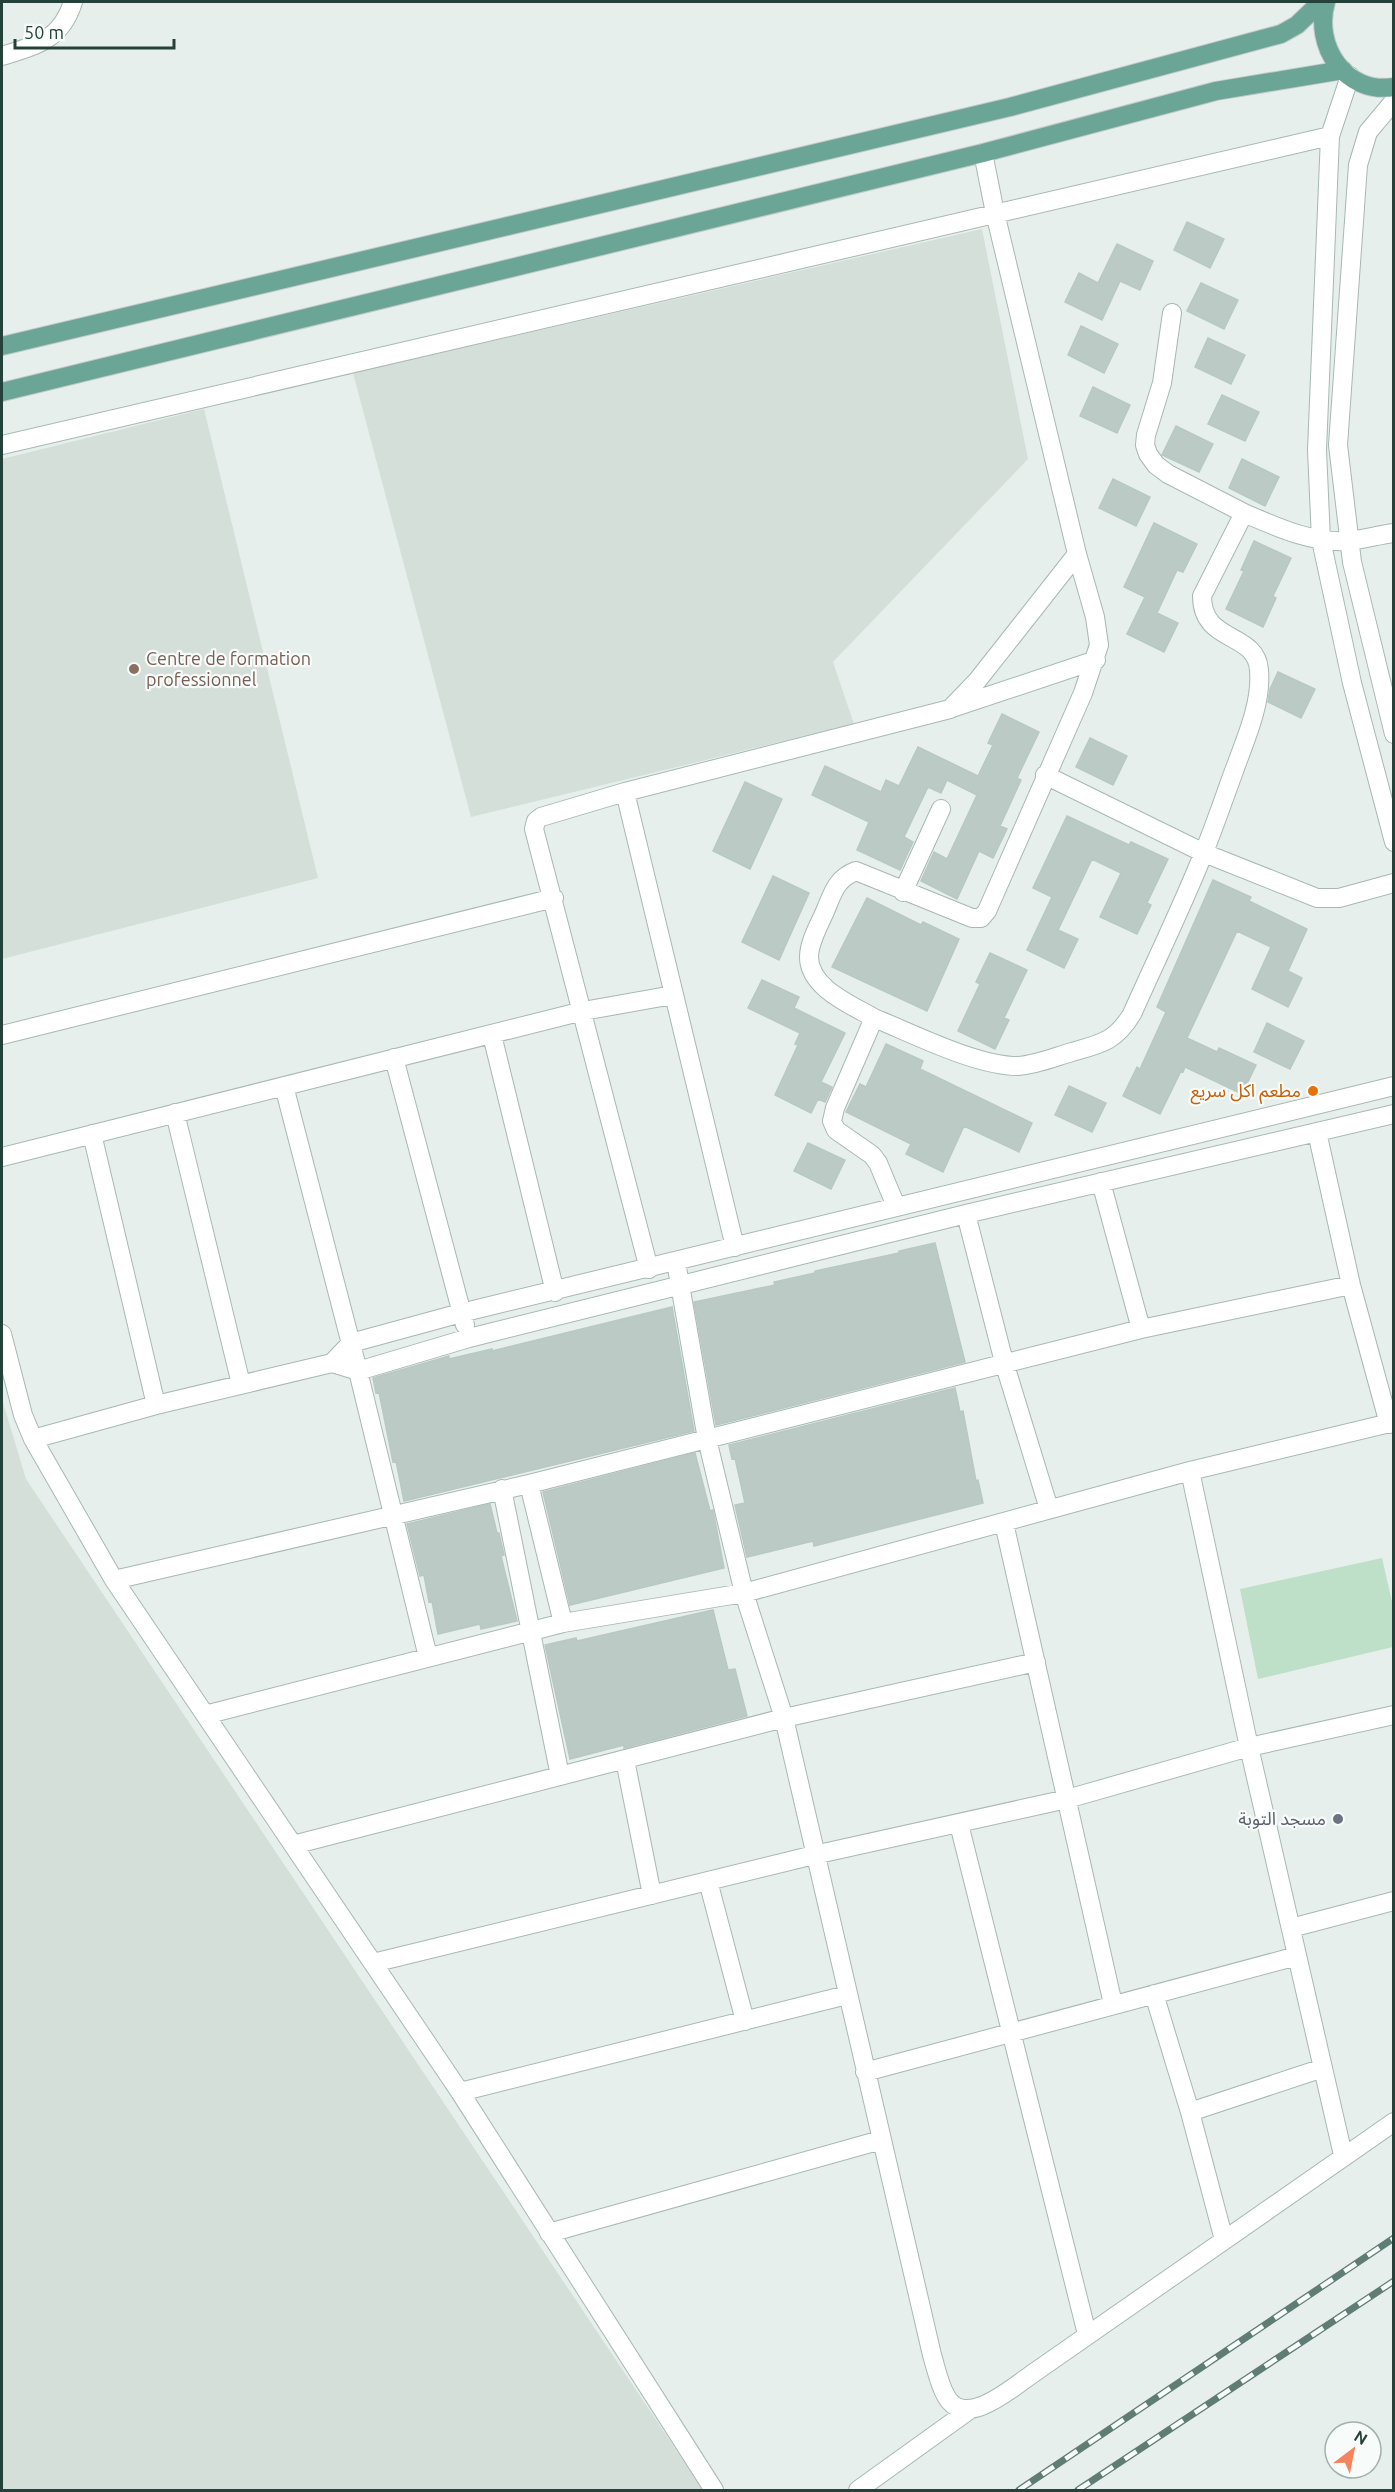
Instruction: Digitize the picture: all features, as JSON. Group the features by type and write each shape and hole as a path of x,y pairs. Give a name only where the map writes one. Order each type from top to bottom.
{"main road":[{"path":"2,346 1068,92 1281,34 1297,25 1321,2"},
{"path":"1326,2 1322,15 1323,38 1332,58 1347,73 1367,85 1394,87"},
{"path":"2,392 984,153 1216,91 1347,73"}],"street":[{"path":"2,56 55,34 64,24 73,2"},
{"path":"1347,73 1330,136 1317,450 1321,540 1352,683 1394,842"},
{"path":"1394,101 1368,132 1358,165 1338,445 1348,541 1394,734"},
{"path":"1368,132 1394,125"},
{"path":"2,445 1330,136"},
{"path":"984,153 994,213 1077,554 1095,617 1099,645 1096,660 987,911 981,918 972,918 903,892 856,871 846,875 837,884 811,945 808,959 827,992 874,1018 974,1058 1002,1065 1021,1066 1099,1045 1123,1029 1132,1014 1204,852 1256,705 1259,669 1254,656 1242,643 1209,624 1202,610 1202,596 1244,513"},
{"path":"1172,313 1162,383 1145,444 1148,454 1156,465 1168,474 1244,513 1291,534 1321,540 1348,541 1394,533"},
{"path":"950,709 977,681 1077,554"},
{"path":"649,1269 554,898 534,829 536,821 541,817 625,792 950,709 1096,660"},
{"path":"1045,775 1204,852 1317,898 1340,898 1394,883"},
{"path":"625,792 735,1247"},
{"path":"903,892 941,809"},
{"path":"2,1035 554,898"},
{"path":"2,1157 583,1011 673,995"},
{"path":"874,1018 835,1108 832,1122 836,1130 872,1155 878,1163 896,1206"},
{"path":"492,1035 555,1292"},
{"path":"394,1058 469,1338"},
{"path":"284,1086 351,1343 428,1658"},
{"path":"332,1363 351,1343 461,1313 555,1292 896,1206 1394,1086"},
{"path":"175,1113 241,1384"},
{"path":"33,1438 156,1405 332,1363 358,1371 469,1338 966,1214 1394,1114"},
{"path":"205,1715 563,1623 744,1593 1190,1471 1391,1423 1351,1285 1317,1132"},
{"path":"92,1134 156,1405"},
{"path":"1101,1182 1141,1329"},
{"path":"966,1214 1004,1362 1049,1509"},
{"path":"676,1262 708,1439 744,1593 784,1718 932,2355 946,2397 968,2411"},
{"path":"114,1580 529,1484 1141,1329 1351,1285"},
{"path":"2,1334 23,1415 33,1438 114,1580 460,2092 714,2490"},
{"path":"1190,1471 1343,2155"},
{"path":"529,1484 563,1623"},
{"path":"502,1489 560,1776"},
{"path":"1004,1523 1113,2004"},
{"path":"293,1845 784,1718 1036,1662"},
{"path":"373,1963 814,1855 1067,1799 1250,1747 1394,1715"},
{"path":"625,1760 652,1895"},
{"path":"959,1824 1087,2334"},
{"path":"708,1881 745,2021"},
{"path":"1291,1928 1394,1901"},
{"path":"865,2072 1298,1956"},
{"path":"1154,1994 1190,2112 1224,2240"},
{"path":"460,2092 847,1995"},
{"path":"1190,2112 1323,2068"},
{"path":"858,2490 968,2411 980,2408 1035,2372 1343,2155 1394,2122"},
{"path":"549,2234 881,2140"}],"shaded area":[{"path":"982,229 1028,459 833,662 854,724 471,817 353,373"},
{"name":"Centre de formation professionnel","path":"204,409 318,878 2,959 2,459"},
{"path":"2,1399 26,1479 703,2490 2,2490"}],"green space":[{"path":"1382,1558 1393,1606 1393,1647 1258,1679 1240,1589"}],"building":[{"path":"1187,222 1224,239 1210,268 1174,250"},
{"path":"1117,244 1153,261 1140,290 1120,281 1102,320 1065,302 1079,273 1098,283"},
{"path":"1201,283 1238,300 1224,329 1187,311"},
{"path":"1081,326 1118,344 1104,373 1068,355"},
{"path":"1208,338 1245,355 1231,384 1195,367"},
{"path":"1093,387 1130,405 1117,433 1080,416"},
{"path":"1222,395 1259,412 1245,441 1208,424"},
{"path":"1176,426 1213,444 1199,472 1162,455"},
{"path":"1242,459 1279,477 1265,506 1229,488"},
{"path":"1113,479 1150,497 1136,526 1099,508"},
{"path":"1154,523 1197,544 1183,572 1177,570 1157,613 1178,623 1164,652 1127,634 1145,597 1124,587"},
{"path":"1254,541 1291,558 1273,596 1276,598 1263,627 1226,609 1244,571 1241,570"},
{"path":"1278,672 1315,689 1301,718 1268,702 1270,689"},
{"path":"1002,714 1039,732 1017,778 1021,780 1000,826 1007,829 993,858 979,851 957,899 921,881 934,852 947,859 977,795 947,780 941,793 928,787 904,837 913,842 900,870 857,850 869,822 812,795 825,766 881,792 886,780 899,786 918,747 978,776 993,745 988,743"},
{"path":"1090,738 1127,756 1113,785 1076,767"},
{"path":"745,782 782,799 750,869 713,851"},
{"path":"1067,816 1129,845 1131,842 1168,859 1147,903 1151,905 1137,934 1100,917 1121,873 1092,859 1058,930 1078,939 1064,968 1027,950 1052,897 1033,888"},
{"path":"773,876 809,893 779,960 742,942"},
{"path":"1213,880 1251,897 1249,901 1307,929 1288,971 1302,978 1288,1007 1252,989 1271,947 1237,931 1187,1038 1217,1052 1219,1048 1256,1065 1242,1094 1185,1067 1160,1114 1123,1096 1137,1067 1140,1069 1166,1012 1157,1007"},
{"path":"867,898 921,925 923,922 959,939 927,1011 832,967"},
{"path":"990,953 1027,970 1004,1018 1009,1020 995,1049 958,1031 980,984 976,982"},
{"path":"762,980 799,997 794,1008 845,1033 821,1082 832,1087 825,1102 818,1099 811,1113 775,1095 798,1045 795,1044 800,1033 748,1008"},
{"path":"1267,1023 1304,1041 1290,1069 1254,1052"},
{"path":"886,1044 923,1061 920,1069 1032,1123 1019,1152 964,1126 943,1172 906,1154 911,1144 846,1112 860,1084 866,1087"},
{"path":"1069,1086 1106,1103 1092,1132 1055,1115"},
{"path":"808,1143 845,1160 831,1189 794,1171"},
{"path":"935,1243 965,1362 716,1425 694,1302 775,1285 774,1282 815,1273 815,1271"},
{"path":"672,1307 694,1431 404,1501 396,1461 393,1462 379,1392 376,1393 373,1378 449,1356 449,1359 492,1349 492,1351"},
{"path":"955,1388 960,1412 963,1411 976,1481 978,1480 983,1503 814,1546 813,1541 747,1557 735,1505 745,1503 735,1458 732,1459 729,1445"},
{"path":"695,1453 710,1511 713,1510 724,1568 570,1605 543,1492"},
{"path":"490,1504 497,1533 499,1533 504,1555 501,1556 517,1621 481,1629 480,1624 438,1634 432,1601 429,1602 424,1575 420,1576 407,1524"},
{"path":"713,1610 728,1670 735,1669 747,1716 624,1748 624,1745 570,1759 545,1645 576,1638 577,1641"}],"railway":[{"path":"1019,2490 1394,2238"},
{"path":"1078,2490 1394,2281"}],"place":[{"name":"Centre de formation professionnel","path":"134,669"},
{"name":"مطعم اكل سريع","path":"1313,1091"},
{"name":"مسجد التوبة","path":"1338,1819"}]}
